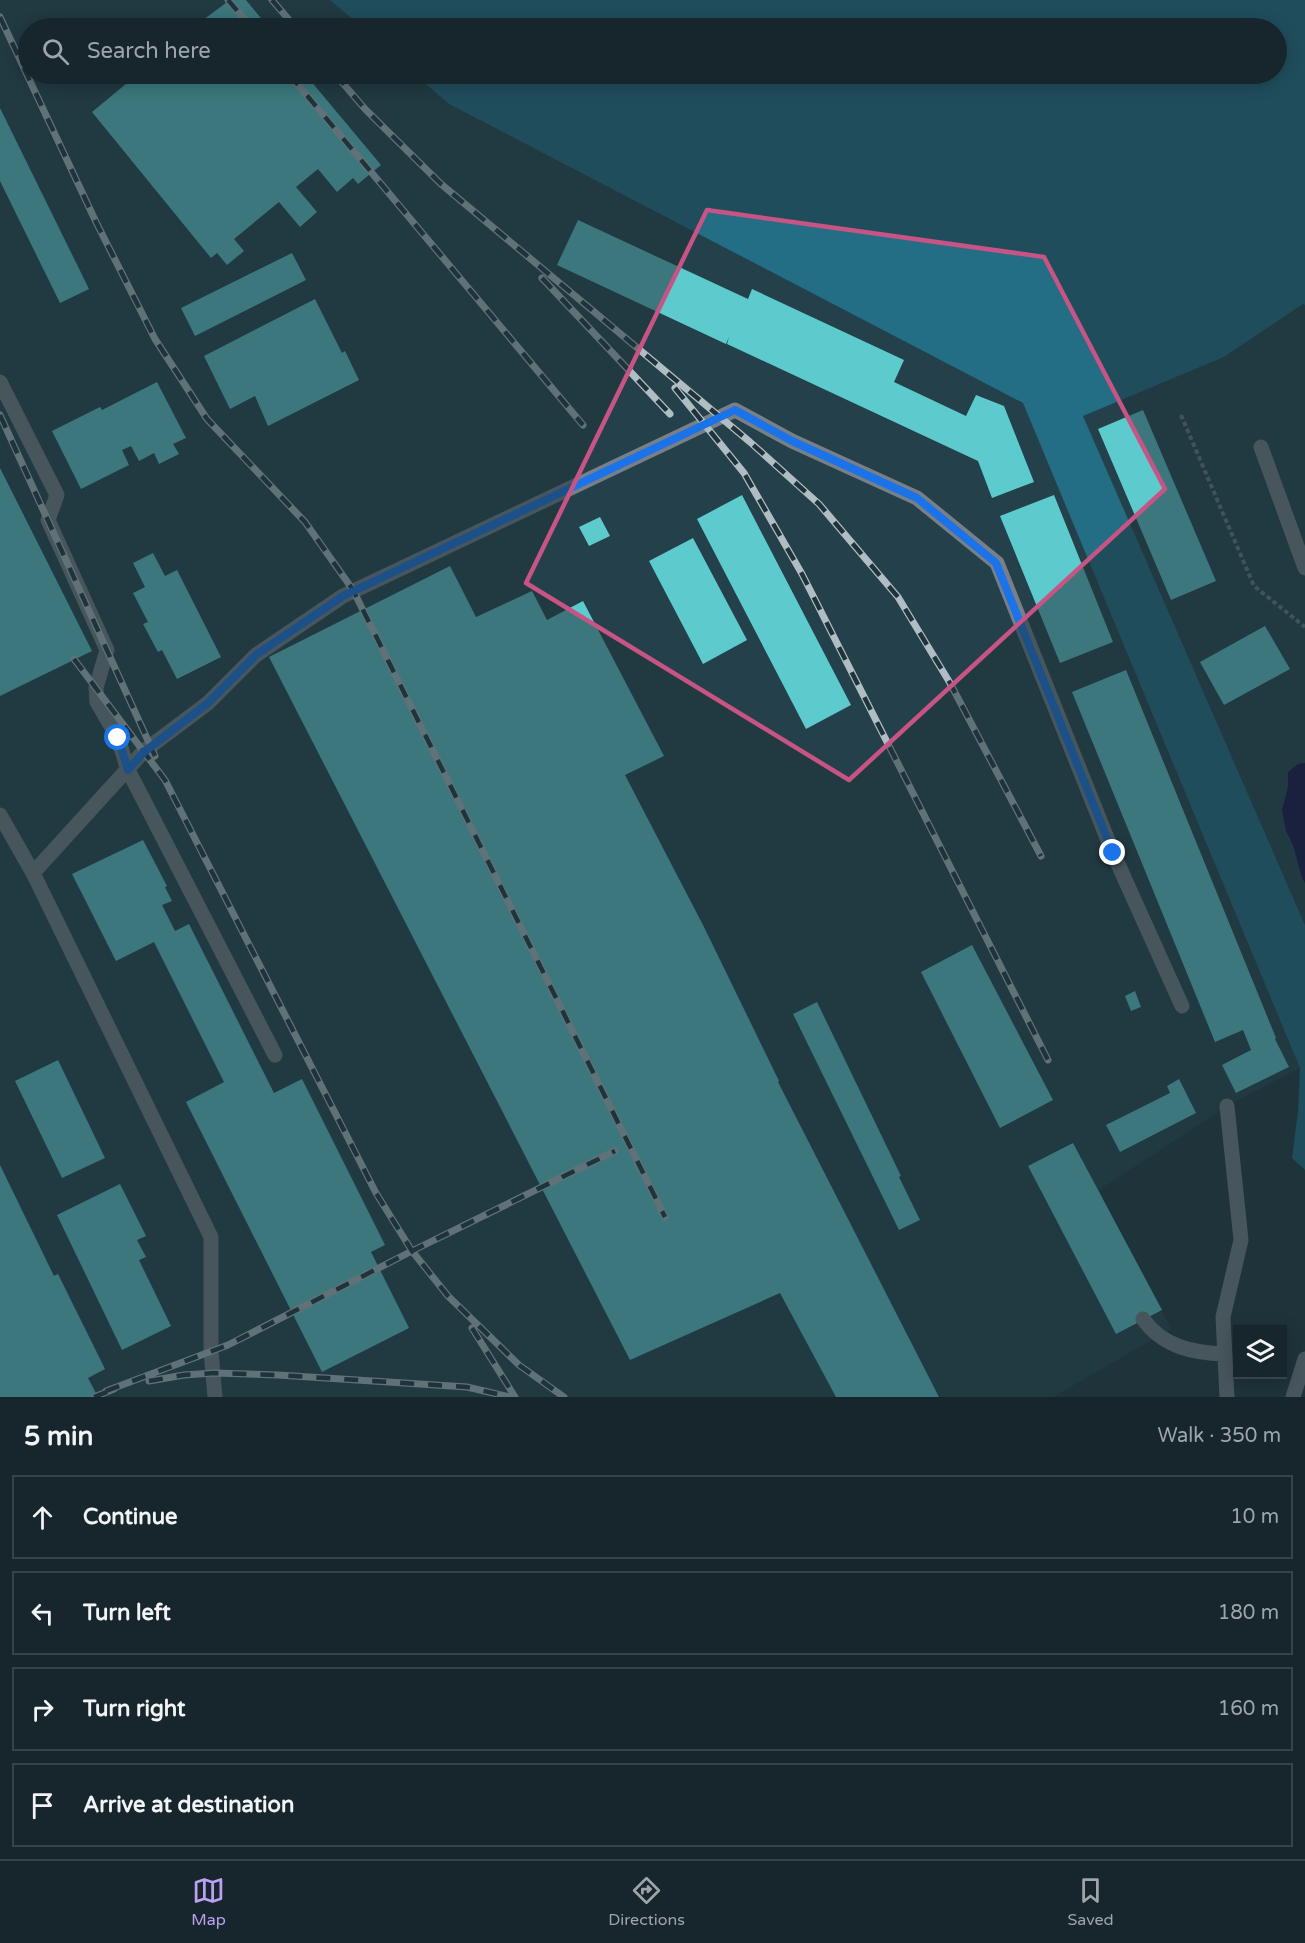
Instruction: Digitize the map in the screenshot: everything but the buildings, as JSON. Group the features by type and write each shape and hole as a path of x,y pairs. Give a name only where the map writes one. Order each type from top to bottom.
{"street":[{"path":"0,382 57,495 48,520 107,650 96,688 97,702 118,738 128,770 275,1055"},
{"path":"33,873 144,752 208,703 256,655 343,596 735,410 792,441 917,498 996,563 1113,853 1182,1006"},
{"path":"1261,447 1305,568"},
{"path":"0,815 33,873 211,1237 211,1351 215,1397"},
{"path":"1227,1106 1240,1240 1223,1317 1227,1397"},
{"path":"1143,1319 1151,1330 1179,1348 1200,1353 1225,1354"},
{"path":"1293,1397 1305,1359"}],"path":[{"path":"1181,415 1254,586 1305,627"}],"highlighted area":[{"path":"707,210 1044,257 1165,489 849,780 526,583"}],"shaded area":[{"path":"0,0 330,0 351,18 18,18 18,84 426,84 449,104 1023,403 1199,816 1300,1068 1227,1106 1099,1190 1171,1329 1053,1397 0,1397"},
{"path":"330,0 1305,0 1305,305 1303,304 1224,357 1083,416 1305,925 1305,1170 1292,1158 1298,1112 1300,1068 1023,403 449,104 426,84 1287,84 1287,18 351,18"},
{"path":"1303,304 1305,305 1305,925 1082,416 1224,357"},
{"path":"1305,763 1305,883 1286,831 1282,810 1288,787 1288,772 1298,764"}],"railway":[{"path":"228,0 243,18"},
{"path":"272,0 287,18"},
{"path":"0,17 18,55"},
{"path":"31,84 96,222 155,339 207,419 305,522 353,590 665,1217"},
{"path":"297,84 583,425"},
{"path":"344,84 365,109 441,184 750,442 819,504 898,597 950,683 1041,856"},
{"path":"542,278 670,414"},
{"path":"675,388 744,473 802,574 1048,1060"},
{"path":"0,415 155,756"},
{"path":"74,659 165,780 376,1193 412,1251 448,1296 519,1365 564,1397"},
{"path":"106,1391 228,1345 615,1151"},
{"path":"472,1328 515,1397"},
{"path":"149,1381 214,1373 278,1375 467,1387 510,1397"},
{"path":"94,1397 114,1389"}],"route":[{"path":"118,738 128,770 144,752 208,703 256,655 343,596 735,410 792,441 917,498 996,563 1113,853"}]}
